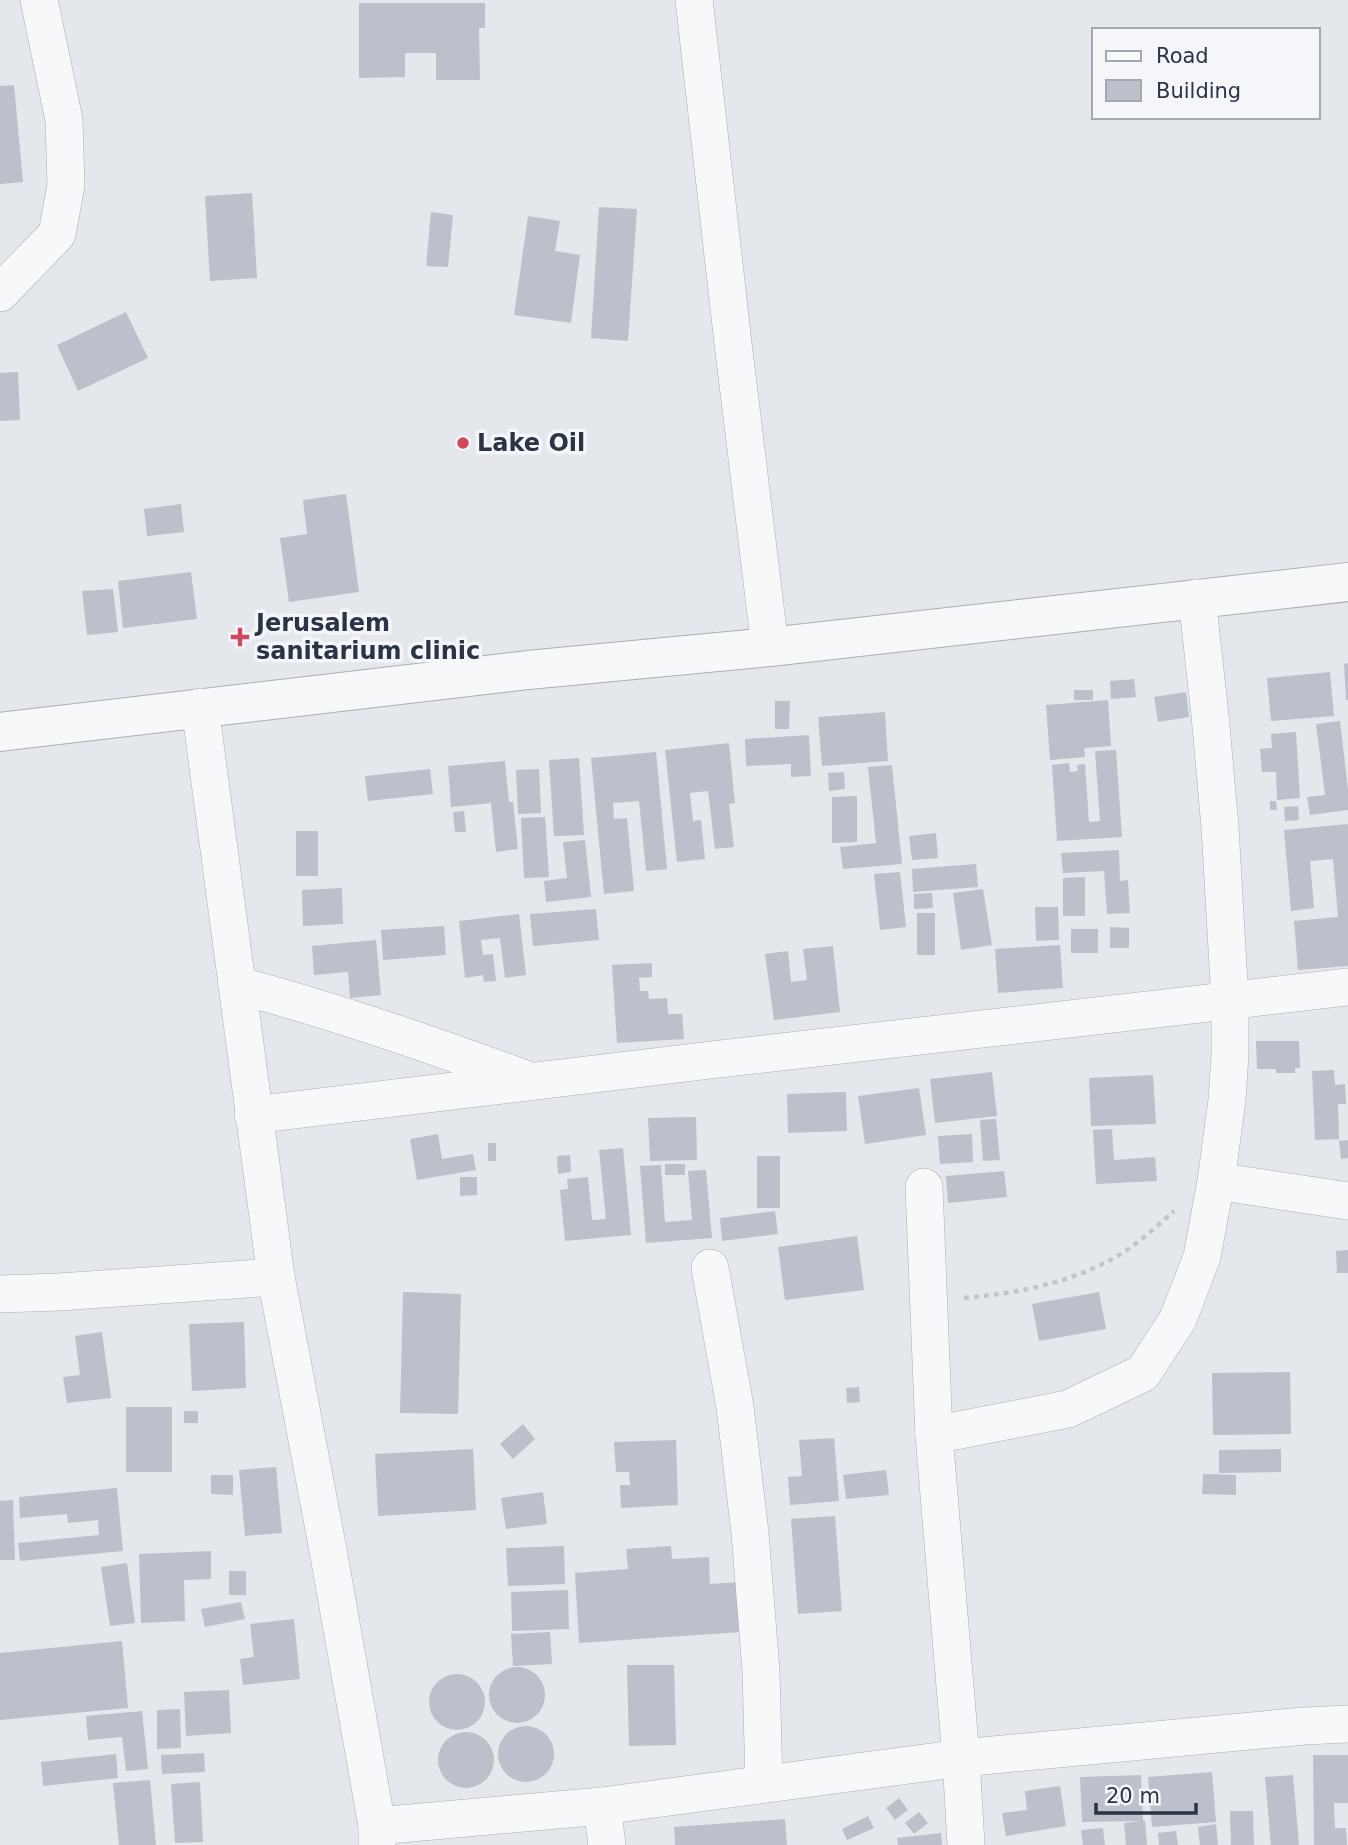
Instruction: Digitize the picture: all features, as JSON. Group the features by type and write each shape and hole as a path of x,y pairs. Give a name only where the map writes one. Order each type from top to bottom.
{"street":[{"path":"0,293 57,233 66,185 64,120 39,0"},
{"path":"694,0 770,648"},
{"path":"0,732 528,670 770,648 1348,582"},
{"path":"934,1436 1068,1409 1143,1373 1178,1319 1202,1257 1227,1100 1230,1001 1220,827 1197,598"},
{"path":"200,707 276,1277 328,1550 377,1836 961,1758 1348,1724"},
{"path":"237,985 310,1004 374,1025 532,1082"},
{"path":"253,1115 1348,988"},
{"path":"1216,1181 1348,1201"},
{"path":"924,1187 934,1436 966,1845"},
{"path":"710,1268 735,1407 750,1533 761,1671 764,1783"},
{"path":"0,1294 276,1277"},
{"path":"602,1806 607,1845"}],"path":[{"path":"928,1301 1038,1289 1080,1273 1119,1255 1216,1181"}],"building":[{"path":"359,3 485,3 485,28 479,28 480,80 436,80 436,53 405,53 405,77 359,78"},
{"path":"14,85 23,182 0,184 0,86"},
{"path":"252,193 257,278 210,281 205,196"},
{"path":"599,207 637,209 628,341 591,338"},
{"path":"431,212 453,215 448,267 426,266"},
{"path":"528,216 560,221 555,251 580,255 571,323 514,315"},
{"path":"126,312 148,358 78,391 57,345"},
{"path":"18,372 20,420 0,421 0,373"},
{"path":"346,494 359,592 289,602 280,538 307,534 303,500"},
{"path":"181,504 184,532 147,536 144,509"},
{"path":"191,572 197,619 123,628 118,581"},
{"path":"113,589 118,632 87,635 82,591"},
{"path":"1348,663 1348,700 1346,700 1344,664"},
{"path":"1330,672 1334,716 1271,721 1267,678"},
{"path":"1134,679 1136,697 1111,699 1110,681"},
{"path":"1074,690 1093,690 1093,700 1074,700"},
{"path":"1186,692 1189,717 1158,722 1154,697"},
{"path":"1108,700 1111,746 1084,748 1085,757 1050,760 1046,705"},
{"path":"775,701 790,701 789,729 775,729"},
{"path":"885,712 888,761 822,766 818,717"},
{"path":"1340,721 1348,810 1310,815 1307,797 1325,795 1316,724"},
{"path":"1296,732 1300,798 1277,800 1276,772 1262,772 1260,749 1272,748 1271,734"},
{"path":"809,735 811,776 791,777 791,764 746,766 745,739"},
{"path":"729,743 735,803 729,804 734,847 715,849 708,791 690,793 693,821 701,820 705,859 677,862 665,750"},
{"path":"1116,750 1122,837 1057,841 1052,765 1069,763 1070,772 1078,771 1077,765 1085,764 1089,822 1100,821 1095,751"},
{"path":"656,752 667,869 646,871 639,801 613,803 614,819 627,818 634,891 604,894 591,758"},
{"path":"579,758 584,835 554,836 549,760"},
{"path":"505,761 518,849 496,852 491,803 451,807 448,766"},
{"path":"892,765 902,864 843,869 840,847 876,843 868,767"},
{"path":"430,769 433,794 368,801 365,776"},
{"path":"539,769 541,813 518,814 516,770"},
{"path":"844,772 845,789 829,791 828,773"},
{"path":"857,796 857,842 832,843 832,797"},
{"path":"1270,801 1276,801 1277,810 1270,810"},
{"path":"1298,806 1299,820 1285,821 1284,807"},
{"path":"464,811 466,832 455,832 453,812"},
{"path":"545,817 549,877 524,878 521,818"},
{"path":"1348,824 1348,966 1298,970 1294,921 1338,917 1333,859 1310,861 1314,908 1291,911 1284,830"},
{"path":"296,831 318,831 318,876 296,876"},
{"path":"936,833 938,858 912,860 909,836"},
{"path":"585,840 591,897 546,902 544,881 567,878 563,842"},
{"path":"1119,850 1120,881 1128,880 1130,913 1107,914 1104,871 1063,873 1061,853"},
{"path":"976,864 978,887 913,892 912,869"},
{"path":"900,872 906,927 880,930 874,874"},
{"path":"1085,877 1085,916 1063,916 1063,878"},
{"path":"342,888 343,924 303,926 302,890"},
{"path":"983,889 992,945 961,950 953,893"},
{"path":"932,893 933,908 914,909 914,894"},
{"path":"1035,907 1058,907 1059,940 1036,941"},
{"path":"596,909 599,940 533,946 530,914"},
{"path":"917,913 935,913 935,955 917,955"},
{"path":"519,914 526,975 505,978 500,938 481,940 483,955 493,954 496,981 484,982 483,975 465,978 459,921"},
{"path":"444,926 446,955 383,960 381,930"},
{"path":"1110,927 1129,928 1129,948 1110,948"},
{"path":"1071,929 1098,929 1098,953 1071,953"},
{"path":"376,940 381,995 350,998 348,972 314,975 312,946"},
{"path":"1060,945 1063,988 998,993 995,949"},
{"path":"833,946 840,1012 774,1020 765,954 788,951 791,982 807,980 803,949"},
{"path":"652,963 652,977 639,978 640,991 648,991 649,999 667,998 668,1014 682,1014 684,1039 617,1043 612,965"},
{"path":"1256,1041 1299,1041 1300,1068 1295,1068 1295,1073 1257,1069"},
{"path":"1334,1070 1335,1085 1345,1084 1346,1104 1338,1104 1339,1139 1315,1140 1312,1071"},
{"path":"992,1072 997,1116 935,1123 930,1079"},
{"path":"1153,1075 1156,1124 1091,1126 1089,1078"},
{"path":"919,1088 926,1135 865,1144 858,1096"},
{"path":"846,1092 847,1131 788,1133 787,1094"},
{"path":"696,1117 697,1160 650,1161 648,1118"},
{"path":"996,1119 1000,1160 983,1161 980,1120"},
{"path":"1112,1129 1114,1160 1155,1157 1157,1181 1096,1184 1093,1130"},
{"path":"438,1134 442,1159 473,1154 476,1170 417,1180 410,1139"},
{"path":"972,1134 973,1162 940,1164 938,1136"},
{"path":"1348,1140 1348,1158 1341,1159 1339,1141"},
{"path":"488,1143 496,1143 496,1161 488,1161"},
{"path":"623,1148 631,1235 565,1241 560,1190 568,1189 567,1179 588,1177 592,1220 606,1219 599,1150"},
{"path":"570,1155 571,1172 558,1174 557,1156"},
{"path":"757,1156 780,1156 780,1208 757,1208"},
{"path":"665,1164 685,1164 685,1175 665,1175"},
{"path":"661,1165 665,1222 692,1220 688,1171 706,1170 712,1238 646,1243 640,1166"},
{"path":"1004,1171 1007,1197 948,1203 946,1176"},
{"path":"460,1177 477,1177 477,1195 460,1196"},
{"path":"775,1211 778,1234 722,1241 720,1218"},
{"path":"857,1236 864,1290 785,1300 778,1247"},
{"path":"1348,1250 1348,1273 1337,1273 1336,1251"},
{"path":"403,1292 461,1294 458,1414 400,1413"},
{"path":"1099,1292 1106,1329 1039,1341 1032,1304"},
{"path":"244,1322 246,1388 192,1391 189,1324"},
{"path":"102,1332 111,1398 67,1403 63,1377 80,1375 75,1336"},
{"path":"1290,1372 1291,1434 1213,1435 1212,1373"},
{"path":"859,1387 860,1402 847,1403 846,1388"},
{"path":"126,1407 172,1407 172,1472 126,1472"},
{"path":"184,1411 198,1411 198,1423 184,1423"},
{"path":"523,1424 535,1439 513,1459 500,1444"},
{"path":"834,1438 839,1501 790,1505 788,1477 802,1476 799,1440"},
{"path":"676,1440 678,1505 621,1508 620,1485 630,1485 629,1472 616,1472 614,1442"},
{"path":"473,1449 476,1510 378,1516 375,1454"},
{"path":"1281,1449 1281,1472 1219,1473 1219,1450"},
{"path":"276,1467 282,1533 245,1536 239,1470"},
{"path":"886,1470 889,1495 846,1499 843,1475"},
{"path":"1203,1474 1236,1475 1236,1495 1202,1494"},
{"path":"211,1475 233,1475 233,1495 211,1494"},
{"path":"117,1488 123,1551 20,1561 18,1543 99,1535 98,1520 68,1523 67,1514 20,1518 19,1497"},
{"path":"543,1492 547,1524 506,1529 501,1498"},
{"path":"13,1500 15,1560 0,1560 0,1501"},
{"path":"835,1516 842,1611 798,1614 791,1519"},
{"path":"564,1546 565,1584 508,1586 506,1548"},
{"path":"671,1546 672,1559 709,1557 710,1584 739,1582 742,1632 579,1643 575,1573 628,1569 626,1549"},
{"path":"211,1551 211,1579 184,1580 185,1621 141,1623 139,1554"},
{"path":"127,1563 135,1623 110,1626 101,1567"},
{"path":"229,1571 246,1571 246,1595 229,1595"},
{"path":"568,1590 569,1629 512,1631 511,1592"},
{"path":"241,1602 245,1619 205,1627 201,1609"},
{"path":"294,1619 300,1679 243,1685 240,1659 254,1657 250,1624"},
{"path":"550,1632 552,1664 513,1666 511,1634"},
{"path":"122,1641 128,1708 0,1720 0,1653"},
{"path":"627,1665 674,1665 676,1745 629,1746"},
{"path":"512,1667 522,1667 537,1675 543,1684 543,1706 537,1715 522,1723 512,1723 494,1711 489,1700 489,1690 501,1672"},
{"path":"457,1674 468,1676 477,1682 483,1691 483,1713 477,1722 468,1728 457,1730 446,1728 437,1722 431,1713 429,1702 431,1691 437,1682 446,1676"},
{"path":"229,1690 231,1733 186,1736 184,1692"},
{"path":"180,1709 181,1748 157,1749 157,1710"},
{"path":"142,1711 148,1769 126,1771 122,1737 88,1740 86,1716"},
{"path":"521,1726 531,1726 546,1734 552,1743 552,1765 546,1774 531,1782 521,1782 503,1770 498,1759 498,1749 510,1731"},
{"path":"466,1732 477,1734 486,1740 492,1749 492,1771 486,1780 477,1786 466,1788 455,1786 446,1780 440,1771 438,1760 440,1749 446,1740 455,1734"},
{"path":"204,1753 205,1772 162,1774 161,1755"},
{"path":"116,1754 118,1778 43,1786 41,1762"},
{"path":"1313,1755 1348,1755 1348,1803 1334,1803 1335,1828 1346,1828 1347,1845 1314,1845"},
{"path":"1212,1772 1216,1822 1152,1827 1148,1777"},
{"path":"1141,1775 1143,1821 1082,1822 1080,1777"},
{"path":"1293,1775 1299,1845 1271,1845 1265,1777"},
{"path":"150,1780 156,1845 119,1845 113,1783"},
{"path":"200,1782 203,1842 175,1843 171,1784"},
{"path":"1060,1786 1066,1826 1006,1836 1002,1813 1027,1810 1025,1791"},
{"path":"899,1798 908,1810 895,1820 886,1808"},
{"path":"1230,1811 1253,1811 1254,1845 1231,1845"},
{"path":"919,1812 928,1823 914,1834 905,1823"},
{"path":"868,1816 874,1828 847,1840 842,1829"},
{"path":"785,1819 787,1845 675,1845 674,1827"},
{"path":"1145,1821 1147,1845 1126,1845 1124,1823"},
{"path":"1216,1824 1218,1845 1200,1845 1198,1827"},
{"path":"1103,1828 1105,1845 1083,1845 1081,1830"},
{"path":"1176,1831 1178,1845 1159,1845 1158,1833"},
{"path":"941,1833 942,1845 898,1845 897,1838"}],"place":[{"name":"Lake Oil","path":"463,443"},
{"name":"Jerusalem sanitarium clinic","path":"240,637"}]}
